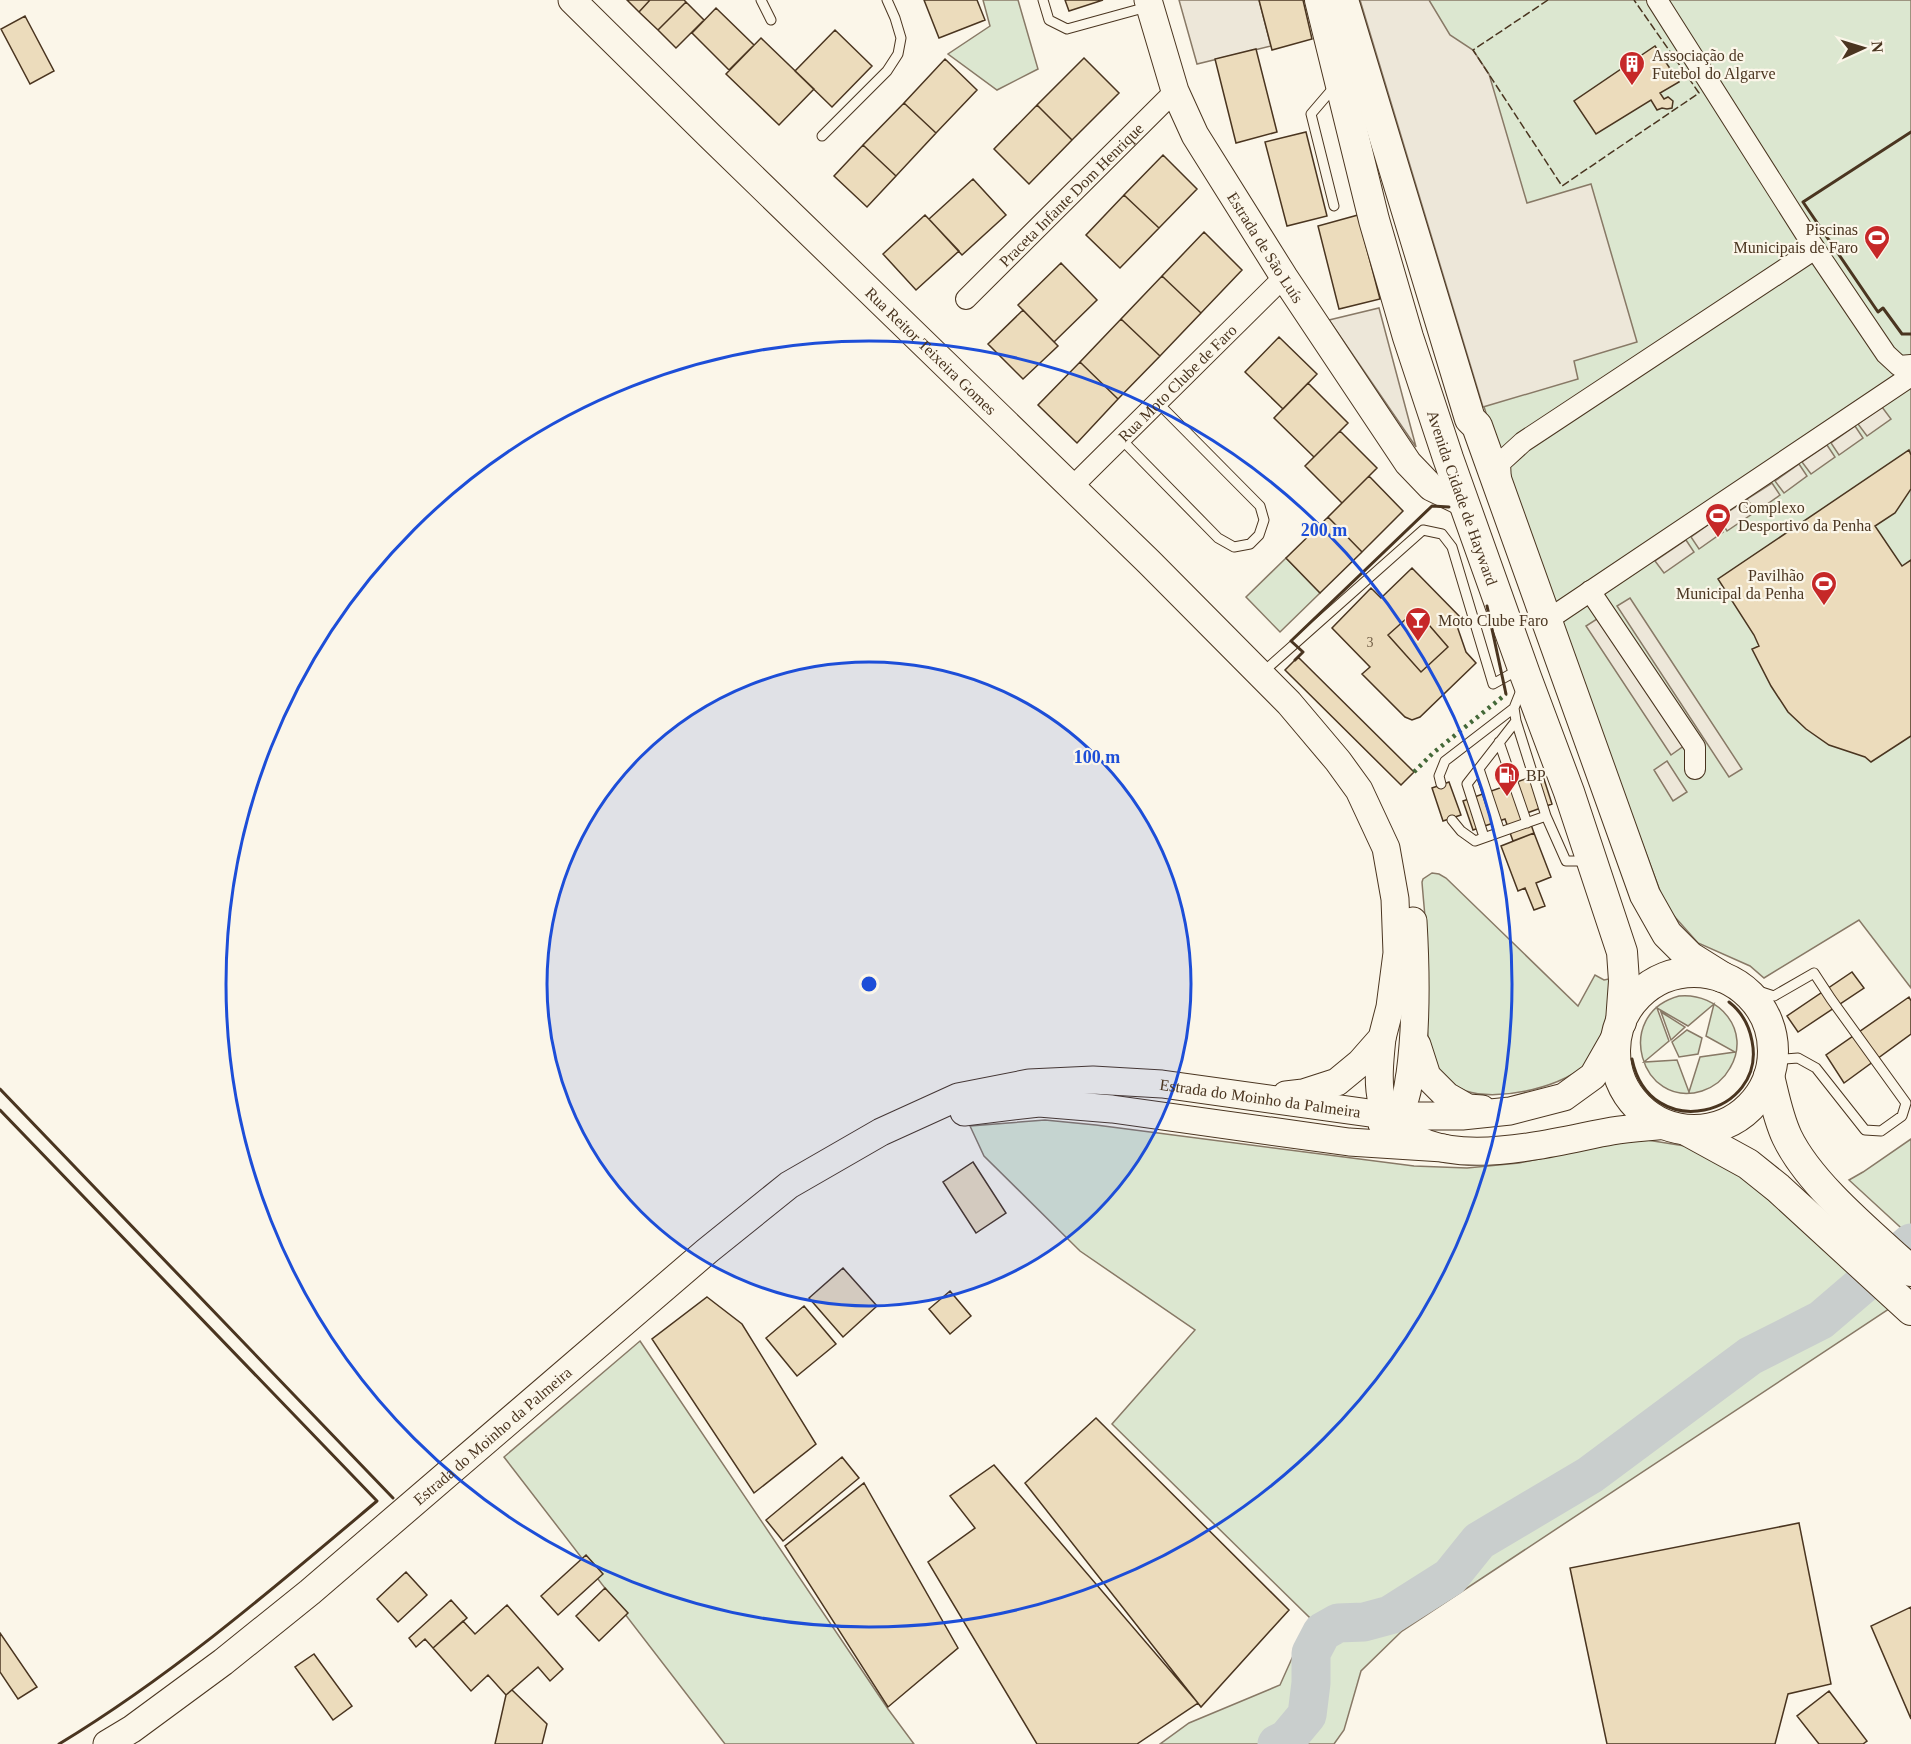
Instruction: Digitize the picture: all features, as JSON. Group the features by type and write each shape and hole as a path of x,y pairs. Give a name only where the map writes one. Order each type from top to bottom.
{"main road":[{"name":"Avenida Cidade de Hayward","path":"1320,0 1374,220 1408,337 1448,458 1569,792 1622,952 1624,981 1619,1028"},
{"name":"Avenida Cidade de Hayward","path":"1343,0 1470,419 1476,426 1502,496 1645,895 1667,934 1690,957 1728,980"},
{"path":"1906,1308 1778,1188 1748,1164 1647,1114 1639,1107 1625,1089 1620,1078 1616,1056 1619,1028 1633,1001 1652,984 1686,972 1698,972 1728,980 1754,1000 1767,1022 1772,1041 1770,1068 1780,1120 1799,1158 1832,1196 1911,1271"},
{"path":"1676,1127 1712,1128 1737,1117 1756,1099 1770,1068"}],"street":[{"name":"Rua Reitor Teixeira Gomes","path":"572,0 1149,562 1289,703"},
{"path":"1657,0 1815,249 1886,354 1899,366 1911,365"},
{"name":"Estrada de São Luís","path":"1149,3 1175,91 1195,135 1284,277 1408,463 1431,487 1464,503"},
{"name":"Praceta Infante Dom Henrique","path":"966,299 1175,91"},
{"path":"1502,496 1500,463 1523,442 1815,249"},
{"name":"Rua Moto Clube de Faro","path":"1072,487 1284,277"},
{"path":"1545,619 1555,615 1911,376"},
{"path":"1476,426 1493,445 1506,448 1523,442"},
{"path":"1419,476 1436,477 1448,458"},
{"path":"1590,591 1695,747 1695,770"},
{"path":"1289,703 1338,761 1359,790 1386,848 1395,899 1397,953 1379,1069 1382,1103 1397,1126 1414,1139 1443,1148 1488,1151 1524,1149 1614,1131 1676,1127"},
{"path":"1289,703 1352,762 1368,785 1400,851 1409,885 1415,958 1415,1039 1408,1089 1403,1104 1391,1116 1363,1137 1349,1142"},
{"name":"Estrada do Moinho da Palmeira","path":"107,1744 132,1729 223,1662 310,1592 707,1251 789,1185 881,1132 958,1097 1029,1083 1093,1080 1162,1084 1391,1116 1462,1116 1510,1111 1564,1097 1593,1076 1619,1028"},
{"path":"1258,1098 1303,1093 1337,1082 1360,1064 1382,1038"},
{"path":"1415,1039 1427,1076 1446,1096 1468,1107 1510,1111"},
{"name":"Estrada do Moinho da Palmeira","path":"881,1132 967,1112 1039,1103 1112,1108 1349,1142 1443,1148"}],"lane":[{"path":"761,0 771,20"},
{"path":"822,136 887,71 898,54 901,38 887,0"},
{"path":"1043,0 1049,20 1067,29 1149,3"},
{"path":"1335,206 1311,114 1340,80"},
{"path":"1121,439 1218,538 1234,547 1250,544 1260,535 1264,520 1260,506 1158,403"},
{"path":"1260,674 1423,530 1442,534 1452,547 1493,684 1524,672"},
{"path":"1524,672 1515,708 1516,721 1546,816 1566,861 1587,861 1596,874"},
{"path":"1441,784 1439,777 1445,761 1515,708"},
{"path":"1484,837 1467,784 1516,721"},
{"path":"1499,742 1527,823"},
{"path":"1479,769 1500,832"},
{"path":"1452,820 1461,831 1475,841 1546,816"},
{"path":"1728,980 1774,996 1814,973 1906,1103 1902,1116 1881,1131 1865,1130 1816,1068 1798,1058 1770,1068"}],"green space":[{"path":"983,0 1018,0 1038,69 997,90 948,54 990,26"},
{"name":"Complexo Desportivo da Penha","path":"1360,0 1911,0 1911,988 1859,920 1764,978 1750,966 1698,943 1666,907 1566,639 1489,423"},
{"path":"1286,558 1320,593 1280,632 1246,597"},
{"path":"1432,873 1446,878 1578,1006 1595,975 1604,980 1614,978 1611,1011 1606,1031 1597,1050 1580,1070 1550,1085 1496,1095 1461,1089 1448,1080 1438,1068 1428,1042 1428,960 1422,882"},
{"path":"1679,996 1694,996 1714,1004 1688,1026 1657,1008 1669,1041 1644,1062 1641,1039 1646,1021 1658,1006"},
{"path":"1714,1004 1728,1017 1737,1041 1736,1054 1728,1072 1718,1082 1702,1091 1681,1093 1663,1087 1650,1074 1645,1062 1677,1060 1689,1092 1700,1057 1735,1052 1706,1036"},
{"path":"1661,1012 1685,1027 1671,1040"},
{"path":"1687,1030 1702,1038 1698,1054 1679,1057 1672,1042"},
{"path":"1045,1120 1414,1166 1467,1168 1519,1163 1628,1141 1647,1140 1685,1146 1732,1168 1892,1307 1402,1631 1361,1671 1344,1730 1334,1744 1160,1744 1189,1723 1280,1685 1310,1618 1112,1424 1195,1330 1080,1251 984,1156 970,1126"},
{"path":"1911,1139 1911,1237 1849,1180"},
{"path":"640,1341 888,1709 914,1744 725,1744 504,1457"}],"shaded area":[{"path":"1179,0 1259,0 1271,46 1197,64"},
{"path":"1360,0 1429,0 1450,35 1473,50 1489,74 1527,203 1591,184 1637,342 1574,361 1578,379 1483,407"},
{"path":"1379,308 1416,447 1329,320"},
{"path":"1882,407 1891,419 1867,436 1858,424"},
{"path":"1855,426 1863,438 1839,455 1831,443"},
{"path":"1827,445 1835,457 1811,474 1802,462"},
{"path":"1799,464 1807,476 1784,493 1775,481"},
{"path":"1772,483 1780,495 1756,512 1747,499"},
{"path":"1743,502 1752,514 1727,531 1719,518"},
{"path":"1715,520 1723,532 1699,549 1691,537"},
{"path":"1686,540 1694,552 1664,573 1655,561"},
{"path":"1630,598 1742,769 1729,777 1617,606"},
{"path":"1600,617 1685,745 1671,755 1586,626"},
{"path":"1667,761 1687,792 1673,801 1654,770"}],"building":[{"path":"627,0 650,0 639,12"},
{"path":"650,0 684,0 686,2 658,30 639,12"},
{"path":"924,0 977,0 985,20 939,38"},
{"path":"1065,0 1103,0 1069,11"},
{"path":"1259,0 1303,0 1312,39 1272,50"},
{"path":"686,2 704,20 676,48 658,30"},
{"path":"716,8 754,45 729,70 692,33"},
{"path":"25,16 54,71 30,84 1,29"},
{"path":"835,30 872,66 832,107 795,71"},
{"path":"761,38 814,89 779,125 726,74"},
{"name":"Associação de Futebol do Algarve","path":"1655,46 1679,82 1660,93 1664,99 1668,97 1673,101 1672,108 1657,110 1651,100 1596,134 1574,101"},
{"path":"1256,49 1277,132 1236,143 1215,59"},
{"path":"1084,58 1119,93 1072,140 1037,105"},
{"path":"945,59 977,90 936,133 904,103"},
{"path":"904,103 936,133 896,176 863,145"},
{"path":"1037,105 1072,140 1029,184 994,149"},
{"path":"1306,132 1327,216 1287,226 1265,142"},
{"path":"863,145 896,176 867,207 834,176"},
{"path":"1163,155 1197,189 1159,228 1124,195"},
{"path":"973,179 1006,215 962,255 929,219"},
{"path":"1124,195 1159,228 1120,268 1086,235"},
{"path":"925,215 959,251 916,290 883,254"},
{"path":"1358,215 1380,299 1339,309 1318,226"},
{"path":"1204,232 1242,270 1201,313 1162,276"},
{"path":"1061,263 1097,300 1054,342 1018,305"},
{"path":"1162,276 1201,313 1160,356 1121,319"},
{"path":"1023,310 1058,346 1023,379 988,344"},
{"path":"1121,319 1160,356 1118,399 1080,362"},
{"path":"1279,337 1317,374 1283,409 1245,372"},
{"path":"1080,362 1118,399 1077,443 1038,405"},
{"path":"1308,383 1348,423 1314,457 1274,418"},
{"path":"1340,431 1377,468 1342,503 1305,466"},
{"name":"Pavilhão Municipal da Penha","path":"1909,450 1911,489 1895,513 1875,526 1902,566 1911,560 1911,736 1871,762 1865,757 1829,745 1806,729 1788,712 1771,686 1752,649 1759,646 1754,635 1718,579"},
{"path":"1369,476 1403,511 1362,552 1328,517"},
{"path":"1328,517 1362,552 1320,593 1286,558"},
{"path":"1412,568 1463,620 1457,626 1466,652 1476,663 1420,717 1412,720 1405,717 1362,674 1370,667 1332,628 1371,588 1381,598","holes":["1416,610 1448,647 1421,672 1388,635"]},
{"path":"1416,610 1448,647 1421,672 1388,635"},
{"path":"1298,657 1414,772 1401,785 1285,670"},
{"path":"1542,773 1552,804 1527,813 1534,833 1513,841 1505,819 1473,830 1463,801"},
{"path":"1449,782 1461,815 1443,821 1432,788"},
{"path":"1534,833 1551,877 1536,883 1545,906 1534,910 1525,888 1518,891 1501,846"},
{"path":"1852,972 1864,988 1798,1032 1787,1016"},
{"path":"1909,997 1911,1034 1844,1083 1826,1055"},
{"path":"973,1162 1006,1213 976,1233 943,1182"},
{"path":"843,1268 877,1306 843,1337 809,1298"},
{"path":"950,1291 971,1316 950,1334 929,1309"},
{"path":"707,1297 742,1324 816,1444 754,1493 652,1339"},
{"path":"804,1306 836,1344 797,1376 766,1338"},
{"path":"1096,1418 1289,1610 1201,1707 1025,1483"},
{"path":"842,1457 859,1478 783,1541 766,1520"},
{"path":"994,1465 1198,1703 1137,1744 1037,1744 928,1562 975,1528 950,1496"},
{"path":"864,1483 958,1648 888,1707 785,1546"},
{"path":"1799,1523 1831,1684 1788,1694 1775,1744 1607,1744 1570,1568"},
{"path":"586,1555 603,1574 558,1615 541,1596"},
{"path":"406,1572 427,1595 398,1622 377,1599"},
{"path":"605,1588 628,1613 599,1641 576,1616"},
{"path":"451,1600 467,1618 433,1648 425,1639 416,1647 409,1638"},
{"path":"507,1605 563,1669 550,1681 538,1667 506,1695 488,1675 471,1691 433,1648 463,1621 475,1634"},
{"path":"1911,1607 1911,1719 1871,1626"},
{"path":"0,1633 37,1687 18,1699 0,1672"},
{"path":"314,1654 352,1706 333,1720 295,1667"},
{"path":"512,1690 547,1724 542,1744 495,1744 506,1695"},
{"path":"1829,1691 1867,1741 1863,1744 1819,1744 1797,1716"}],"waterway":[{"path":"1277,1744 1287,1739 1307,1715 1311,1683 1311,1653 1322,1632 1338,1623 1364,1622 1390,1615 1450,1577 1479,1541 1590,1475 1750,1356 1821,1320 1911,1243"}],"hedge":[{"path":"1414,772 1433,753 1506,694"}],"fence":[{"path":"1548,0 1473,50 1562,186 1699,93 1634,0"}],"wall":[{"path":"1911,132 1803,202 1878,312 1883,308 1902,334 1911,334"},
{"path":"1295,660 1303,652 1291,641 1432,506 1449,507"},
{"path":"1487,606 1506,694"},
{"path":"1632,1059 1643,1086 1660,1103 1682,1111 1704,1110 1725,1102 1742,1087 1752,1067 1752,1041 1749,1030 1744,1019 1729,1002"},
{"path":"0,1089 393,1498"},
{"path":"0,1110 377,1501 262,1597 183,1659 59,1744"}],"place":[{"name":"Associação de Futebol do Algarve","path":"1632,87"},
{"name":"Piscinas Municipais de Faro","path":"1877,261"},
{"name":"Complexo Desportivo da Penha","path":"1718,539"},
{"name":"Pavilhão Municipal da Penha","path":"1824,607"},
{"name":"Moto Clube Faro","path":"1418,643"},
{"name":"BP","path":"1507,798"}]}
